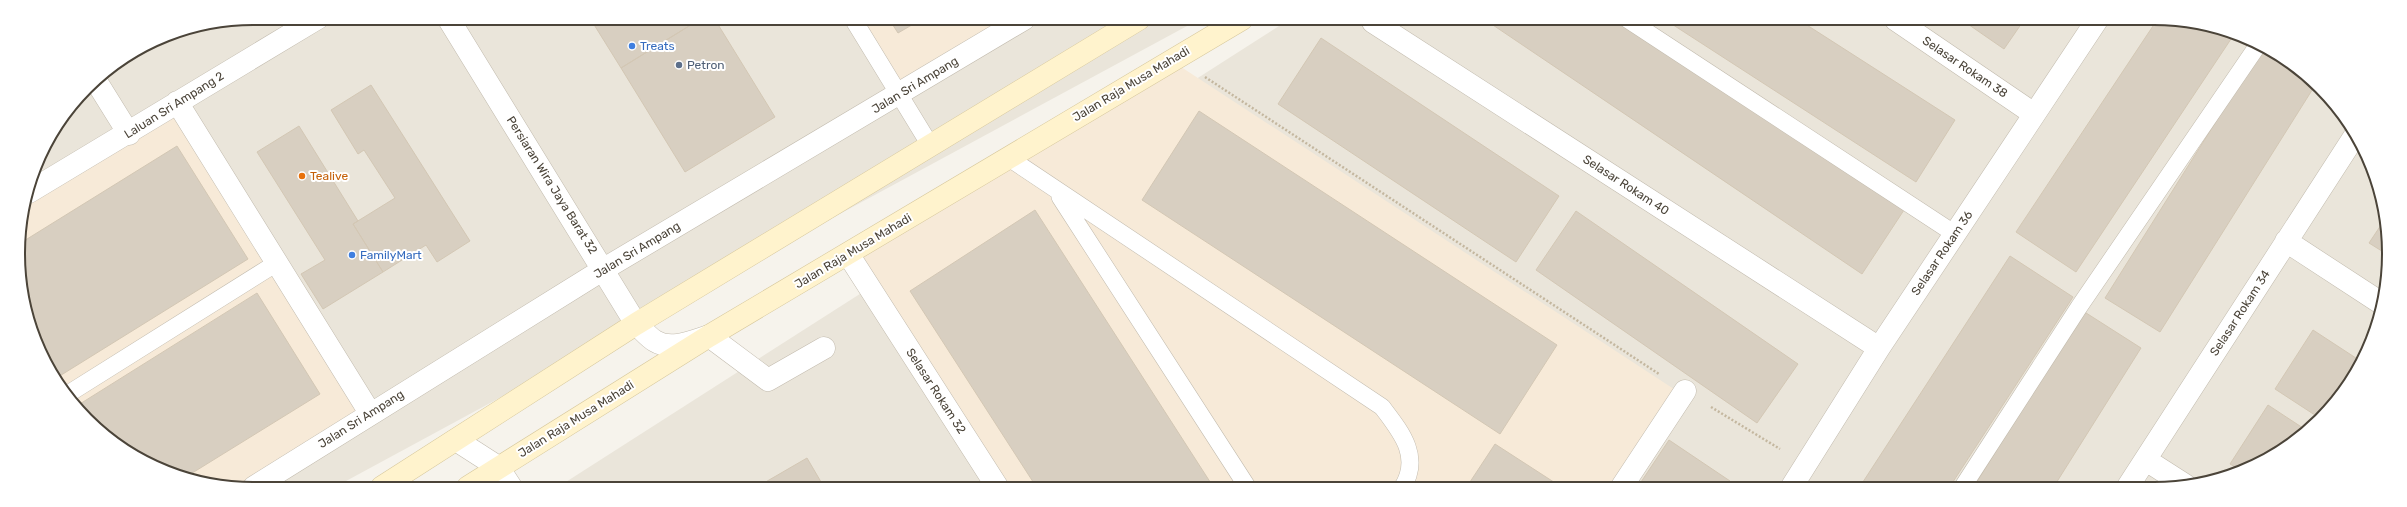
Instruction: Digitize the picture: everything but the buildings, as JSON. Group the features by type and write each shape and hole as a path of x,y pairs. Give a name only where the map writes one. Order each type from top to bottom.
{"main road":[{"path":"390,482 636,324 1129,25"},
{"name":"Jalan Raja Musa Mahadi","path":"476,482 709,336 1232,25"}],"street":[{"name":"Laluan Sri Ampang 2","path":"34,189 128,134 177,102 306,25"},
{"name":"Persiaran Wira Jaya Barat 32","path":"452,25 636,324 655,341 670,345 685,344 709,336"},
{"name":"Jalan Sri Ampang","path":"262,482 370,413 604,270 1014,25"},
{"name":"Selasar Rokam 40","path":"1378,25 1879,348"},
{"name":"Selasar Rokam 38","path":"1903,25 2034,114"},
{"name":"Selasar Rokam 36","path":"1795,482 1879,348 2094,25"},
{"path":"99,86 128,134"},
{"path":"177,102 275,264 370,413"},
{"name":"Selasar Rokam 34","path":"2131,482 2352,140"},
{"path":"2286,241 2377,301"},
{"name":"Selasar Rokam 32","path":"848,254 994,482"},
{"path":"709,336 768,380 824,348"},
{"path":"1625,482 1684,391"},
{"path":"456,440 498,467 508,482"},
{"path":"2146,460 2178,481"}],"lane":[{"path":"857,25 930,145"},
{"path":"1636,25 1955,234"},
{"path":"1966,482 2079,307 2255,49"},
{"path":"1009,158 1057,192 1382,407 1406,442 1410,459 1408,478 1406,482"},
{"path":"1057,192 1244,482"},
{"path":"71,392 275,264"}],"path":[{"path":"1176,58 1684,391 1806,465"}],"shaded area":[{"path":"239,25 1189,25 344,482 239,482 216,479 25,247 29,209 37,180 49,152 72,114 92,92 114,72 139,56 166,42 209,29"},
{"path":"848,25 1001,25 891,93"},
{"path":"1281,25 2168,25 2198,29 2241,42 2268,56 2293,72 2315,92 2335,114 2358,152 2370,180 2378,209 2382,239 2382,268 2378,298 2365,341 2351,368 2335,393 2315,415 2293,435 2268,451 2241,465 2198,478 2168,482 566,482"},
{"path":"1175,63 1683,395 1626,482 991,482 848,258"},
{"path":"178,103 374,417 270,482 239,482 209,478 180,470 152,458 114,435 92,415 72,393 49,355 37,327 29,298 25,268 25,239 29,209 33,193"}],"place":[{"name":"Treats","path":"632,46"},
{"name":"Petron","path":"679,65"},
{"name":"Tealive","path":"302,176"},
{"name":"FamilyMart","path":"352,255"}]}
